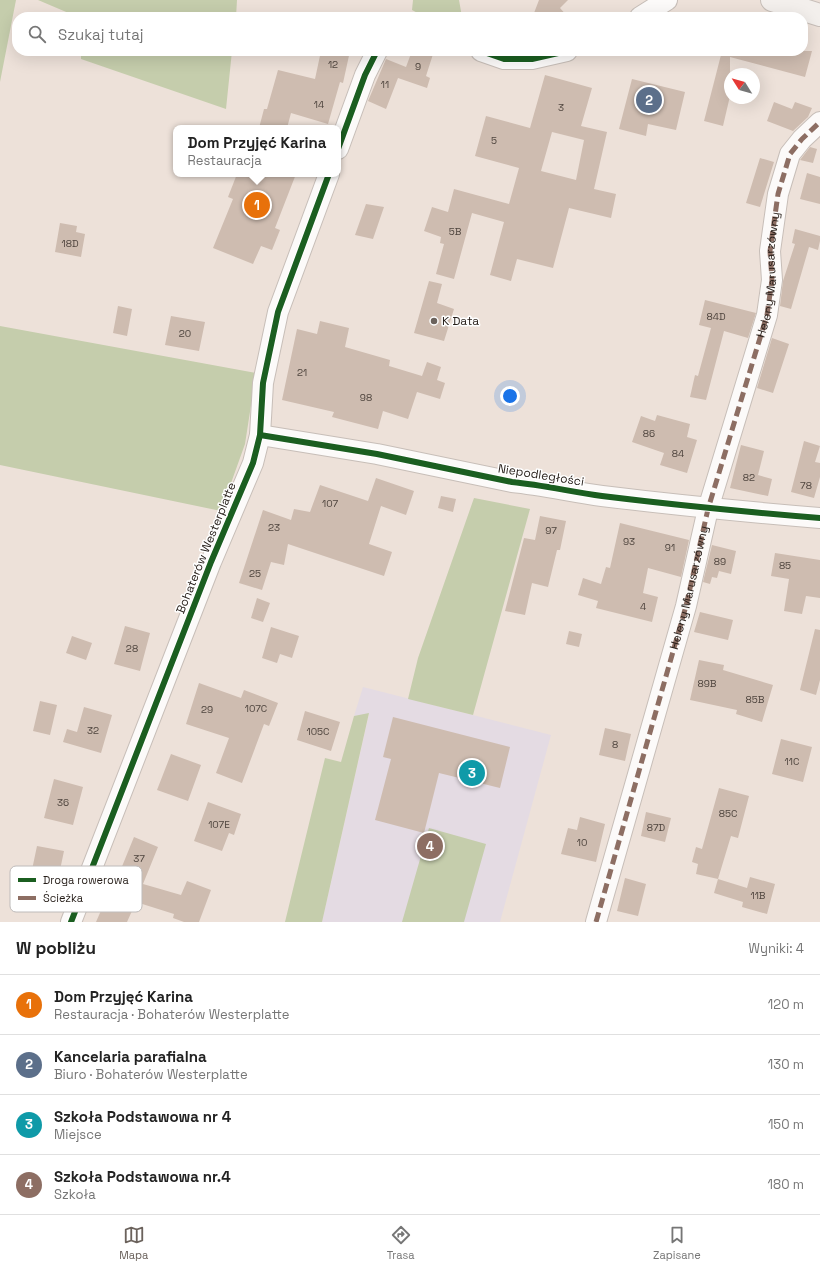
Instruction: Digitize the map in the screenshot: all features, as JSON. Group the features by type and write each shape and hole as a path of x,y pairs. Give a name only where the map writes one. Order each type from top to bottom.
{"main road":[{"path":"772,0 820,15"}],"street":[{"path":"648,12 667,0"},
{"path":"341,141 365,75 374,56"},
{"path":"495,56 504,59 532,59 545,56"},
{"name":"Heleny Marusarzówny","path":"596,922 686,606 708,509 767,314 772,280 770,251 778,194 790,154 820,122"},
{"name":"Bohaterów Westerplatte","path":"93,866 209,567 253,463 260,435 263,383 278,312 328,177"},
{"name":"Niepodległości","path":"260,435 377,454 512,482 708,509 820,518"},
{"name":"Bohaterów Westerplatte","path":"71,922 75,912"}],"shaded area":[{"path":"363,687 551,735 500,922 322,922 369,714 354,716"}],"green space":[{"path":"0,0 16,0 14,12 12,12 12,20 0,82"},
{"path":"38,0 237,0 236,12 66,12"},
{"path":"413,0 459,0 461,12 416,12 412,10"},
{"path":"81,56 231,56 226,109 81,59"},
{"path":"0,326 256,373 245,444 221,511 0,465"},
{"path":"474,498 530,509 473,715 408,699 418,658"},
{"path":"369,713 322,922 285,922 325,758 341,762 354,716"},
{"path":"429,828 486,844 464,922 402,922"}],"building":[{"path":"539,0 568,0 560,8 564,12 534,12"},
{"path":"808,51 812,51 805,77 730,57 730,68 724,68 724,104 728,104 723,126 704,121 721,56 808,56"},
{"path":"320,56 349,56 343,83 340,82 328,124 291,113 288,125 260,125 264,109 267,109 278,70 315,79"},
{"path":"410,56 432,56 426,76 430,78 427,88 398,78 386,109 368,101 386,59 406,67"},
{"path":"545,75 592,88 581,126 607,132 594,189 616,194 611,218 569,208 553,268 517,259 511,281 490,275 504,222 472,213 454,279 436,274 444,244 440,243 441,237 424,231 432,207 448,212 454,189 509,204 519,168 475,156 486,116 530,128","holes":["552,132 584,140 576,180 541,171"]},
{"path":"632,79 685,92 676,130 648,124 646,136 619,129"},
{"path":"774,102 792,109 795,102 812,108 808,117 793,131 767,121"},
{"path":"810,147 817,149 813,163 800,160"},
{"path":"760,158 774,162 760,207 746,203"},
{"path":"807,173 820,177 820,204 800,199"},
{"path":"236,177 295,177 275,228 280,230 272,250 261,246 253,264 213,248 233,199 228,197"},
{"path":"366,204 384,207 373,239 355,235"},
{"path":"60,223 77,226 76,232 85,234 81,257 55,252"},
{"path":"795,229 820,236 820,241 818,250 809,247 791,309 780,306 783,281 795,244 792,243"},
{"name":"K Data","path":"429,281 442,284 437,303 454,309 444,341 414,333"},
{"path":"705,300 756,313 748,338 724,331 706,400 690,397 695,375 698,376 711,328 699,325"},
{"path":"118,306 132,309 127,336 113,333"},
{"path":"171,316 205,322 199,351 165,345"},
{"path":"320,321 349,328 345,347 390,360 389,366 422,376 427,362 441,367 437,380 445,383 440,399 417,392 408,419 383,411 378,429 332,417 334,412 282,400 297,329 317,334"},
{"path":"772,338 789,344 773,393 757,388"},
{"path":"657,415 690,424 687,437 697,440 687,473 660,465 664,453 632,442 641,416 655,421"},
{"path":"804,441 820,446 815,462 820,463 820,477 814,498 791,492"},
{"path":"741,445 764,451 758,475 772,479 768,496 730,488"},
{"path":"376,478 414,491 406,515 381,506 369,544 392,552 384,576 288,544 284,565 271,562 262,590 239,583 263,510 291,520 294,509 310,512 320,485 368,501"},
{"path":"441,496 456,499 453,512 438,508"},
{"path":"540,516 566,521 560,550 557,550 548,587 532,583 525,615 505,611 524,538 535,540"},
{"path":"620,523 689,540 681,577 648,568 643,593 658,597 652,622 596,608 598,601 578,595 583,578 601,584 606,567 610,568"},
{"path":"712,545 736,551 731,574 719,571 717,578 712,577 710,584 703,582"},
{"path":"775,553 820,560 820,598 806,596 802,614 784,611 789,579 771,576"},
{"path":"257,598 270,603 263,622 251,618"},
{"path":"700,612 733,620 728,640 694,632"},
{"path":"125,626 150,633 140,671 114,664"},
{"path":"271,627 299,636 292,658 280,654 277,663 262,658"},
{"path":"815,629 820,630 820,680 816,695 800,690"},
{"path":"569,631 582,634 579,647 566,644"},
{"path":"72,636 92,643 86,660 66,653"},
{"path":"699,660 724,665 723,670 773,685 762,722 736,714 737,710 690,700"},
{"path":"199,683 241,698 244,690 278,703 269,726 264,724 242,783 216,773 229,738 186,724"},
{"path":"40,701 57,705 50,735 33,731"},
{"path":"84,707 112,715 101,753 63,742 67,729 77,732"},
{"path":"305,711 340,722 331,751 297,740"},
{"path":"393,717 510,747 500,788 439,773 424,833 375,820 391,759 383,757"},
{"path":"605,728 631,734 625,761 599,755"},
{"path":"781,739 812,747 803,782 772,774"},
{"path":"171,754 201,765 188,801 157,790"},
{"path":"54,779 83,787 73,825 44,818"},
{"path":"719,788 749,796 738,838 731,836 718,879 696,874 698,864 692,862 696,847 702,849"},
{"path":"208,802 241,814 234,835 229,833 222,851 194,841"},
{"path":"646,812 671,818 665,842 641,836"},
{"path":"580,817 605,824 596,862 561,854 568,828 577,830"},
{"path":"134,837 158,847 143,884 181,895 187,881 211,890 199,922 184,922 173,918 174,914 142,904 142,866 122,866"},
{"path":"37,846 64,851 61,866 33,866"},
{"path":"750,877 775,884 767,914 742,907 743,902 714,893 718,879 747,888"},
{"path":"625,878 646,884 638,916 617,911"},
{"path":"100,912 132,912 127,922 96,922"}],"marked path":[{"path":"596,922 686,606 708,509 767,315 772,280 770,251 778,194 790,154 802,139 820,122"}],"cycle path":[{"path":"341,141 365,75 374,56"},
{"path":"495,56 504,59 532,59 545,56"},
{"path":"93,866 211,562 253,463 260,435 263,383 278,312 328,177"},
{"path":"260,435 377,454 512,482 591,494 738,511 820,518"},
{"path":"71,922 75,912"}],"place":[{"name":"Kancelaria parafialna","path":"649,100"},
{"name":"Dom Przyjęć Karina","path":"257,205"},
{"name":"K Data","path":"434,321"},
{"name":"Szkoła Podstawowa nr 4","path":"472,773"},
{"name":"Szkoła Podstawowa nr.4","path":"430,846"}]}
